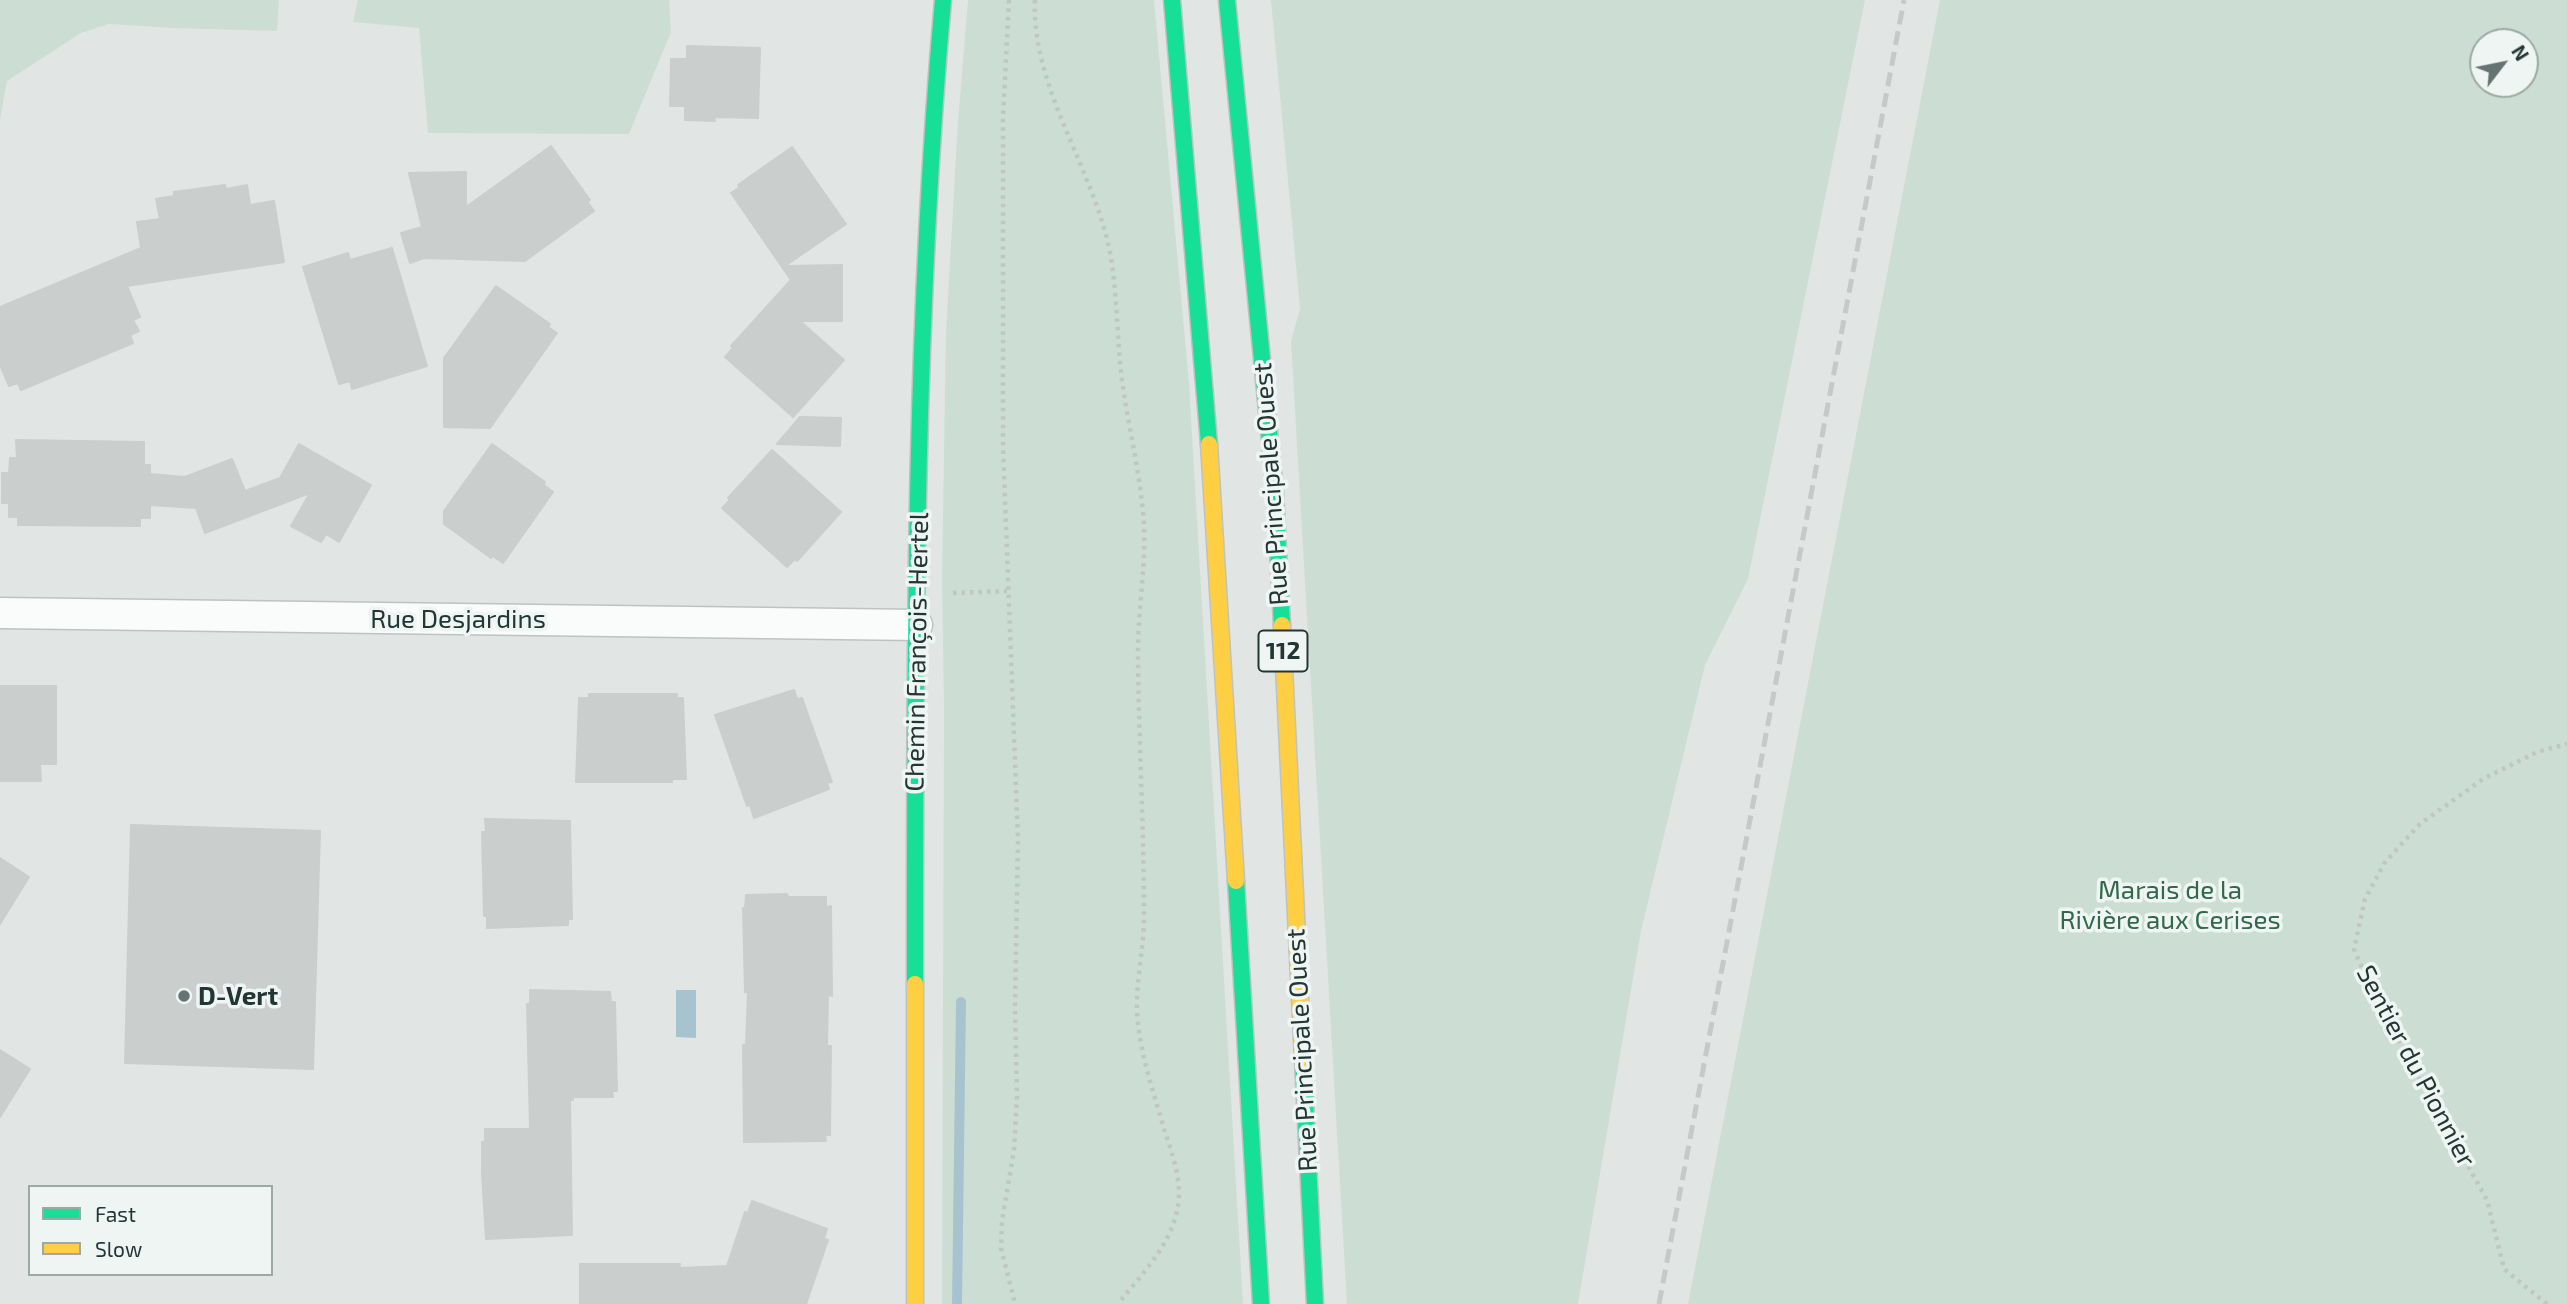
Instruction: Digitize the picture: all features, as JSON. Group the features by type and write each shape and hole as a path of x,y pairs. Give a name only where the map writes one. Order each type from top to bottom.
{"main road":[{"name":"Chemin François-Hertel","path":"915,1304 917,625 921,357 925,254 943,0"},
{"name":"112","path":"1172,0 1215,515 1261,1304"},
{"name":"Rue Principale Ouest","path":"1227,0 1275,493 1315,1304"}],"street":[{"name":"Rue Desjardins","path":"0,613 917,625"}],"path":[{"path":"1009,0 1003,118 1003,446 1018,841 1015,1006 1017,1124 1002,1221 1001,1248 1015,1304"},
{"path":"1035,0 1036,27 1043,65 1105,229 1111,260 1121,370 1144,525 1138,658 1144,919 1137,1015 1141,1046 1151,1085 1177,1171 1179,1195 1177,1215 1161,1251 1118,1304"},
{"name":"Sentier du Pionnier","path":"2547,1304 2504,1269 2487,1200 2375,998 2354,948 2365,899 2385,862 2420,824 2483,779 2537,752 2567,744"}],"green space":[{"path":"0,0 279,0 277,31 109,24 81,33 7,81 0,120"},
{"path":"358,0 669,0 671,32 629,134 428,133 419,28 353,22"},
{"path":"968,0 1154,0 1189,383 1243,1304 942,1304 942,578 946,332"},
{"path":"1271,0 1865,0 1748,579 1705,665 1641,931 1578,1304 1347,1304 1291,341 1300,309"},
{"name":"Marais de la Rivière aux Cerises","path":"1940,0 2567,0 2567,1304 1688,1304"}],"water":[{"path":"676,990 696,990 696,1038 676,1037"}],"building":[{"path":"687,46 760,48 758,118 714,117 715,121 685,120 685,106 670,106 671,59 687,59"},
{"path":"551,146 590,200 587,201 594,211 525,261 424,258 410,263 401,233 422,227 409,173 466,172 466,207"},
{"path":"792,147 846,224 785,266 842,265 842,321 800,321 844,360 793,417 725,357 733,348 731,346 791,280 731,193 740,187 738,185"},
{"path":"225,185 226,189 247,185 250,205 274,201 284,262 127,286 140,317 133,320 139,331 130,335 133,343 21,390 18,383 9,386 0,365 0,307 141,248 137,222 160,219 156,199 174,196 174,192"},
{"path":"392,248 427,366 352,389 350,381 339,384 303,267 348,253 350,260"},
{"path":"496,286 550,324 548,327 557,333 490,428 444,427 444,358"},
{"path":"800,417 841,418 840,446 777,444"},
{"path":"16,440 144,442 144,465 150,465 150,474 185,477 232,459 245,491 280,478 299,444 371,485 339,542 326,534 321,542 291,526 310,493 205,533 196,508 150,505 150,518 140,518 140,526 18,525 18,517 9,517 9,503 2,503 2,473 9,473 10,458 17,458"},
{"path":"492,444 545,482 544,485 553,492 503,563 493,556 491,558 444,524 444,511"},
{"path":"772,450 841,512 797,561 795,559 787,567 722,508"},
{"path":"0,686 56,686 56,764 40,764 41,781 0,781"},
{"path":"794,690 797,699 802,698 832,782 827,783 829,789 754,818 750,805 747,806 715,715"},
{"path":"589,694 677,694 677,698 683,698 686,779 672,779 672,782 576,782 579,698 589,698"},
{"path":"485,819 570,821 572,919 568,919 568,925 487,928 487,916 484,916 482,832 486,832"},
{"path":"131,825 320,831 313,1069 125,1063"},
{"path":"0,858 29,877 0,924"},
{"path":"787,894 788,897 826,897 826,907 831,906 832,996 828,995 827,1046 831,1046 830,1135 825,1135 826,1141 744,1142 743,1045 746,1045 748,992 745,992 743,908 746,895"},
{"path":"530,990 610,992 611,1002 615,1002 617,1091 612,1091 613,1097 573,1097 573,1100 570,1100 572,1235 486,1239 482,1174 482,1142 485,1142 485,1129 530,1129 527,1004 530,1004"},
{"path":"0,1050 30,1069 0,1117"},
{"path":"752,1201 827,1229 824,1239 828,1240 806,1304 580,1304 580,1264 680,1264 679,1268 727,1266 745,1212 748,1213"}],"waterway":[{"path":"957,1304 961,1002"}],"railway":[{"path":"1659,1304 1904,0"}],"traffic: fast":[{"path":"915,984 916,615 921,369 933,123 943,0"},
{"path":"1172,0 1209,444"},
{"path":"1227,0 1275,493 1282,625"},
{"path":"1236,881 1261,1304"},
{"path":"1303,1060 1315,1304"}],"traffic: slow":[{"path":"1209,444 1236,881"},
{"path":"1282,625 1303,1060"},
{"path":"915,984 915,1304"}],"place":[{"name":"D-Vert","path":"184,996"}]}
